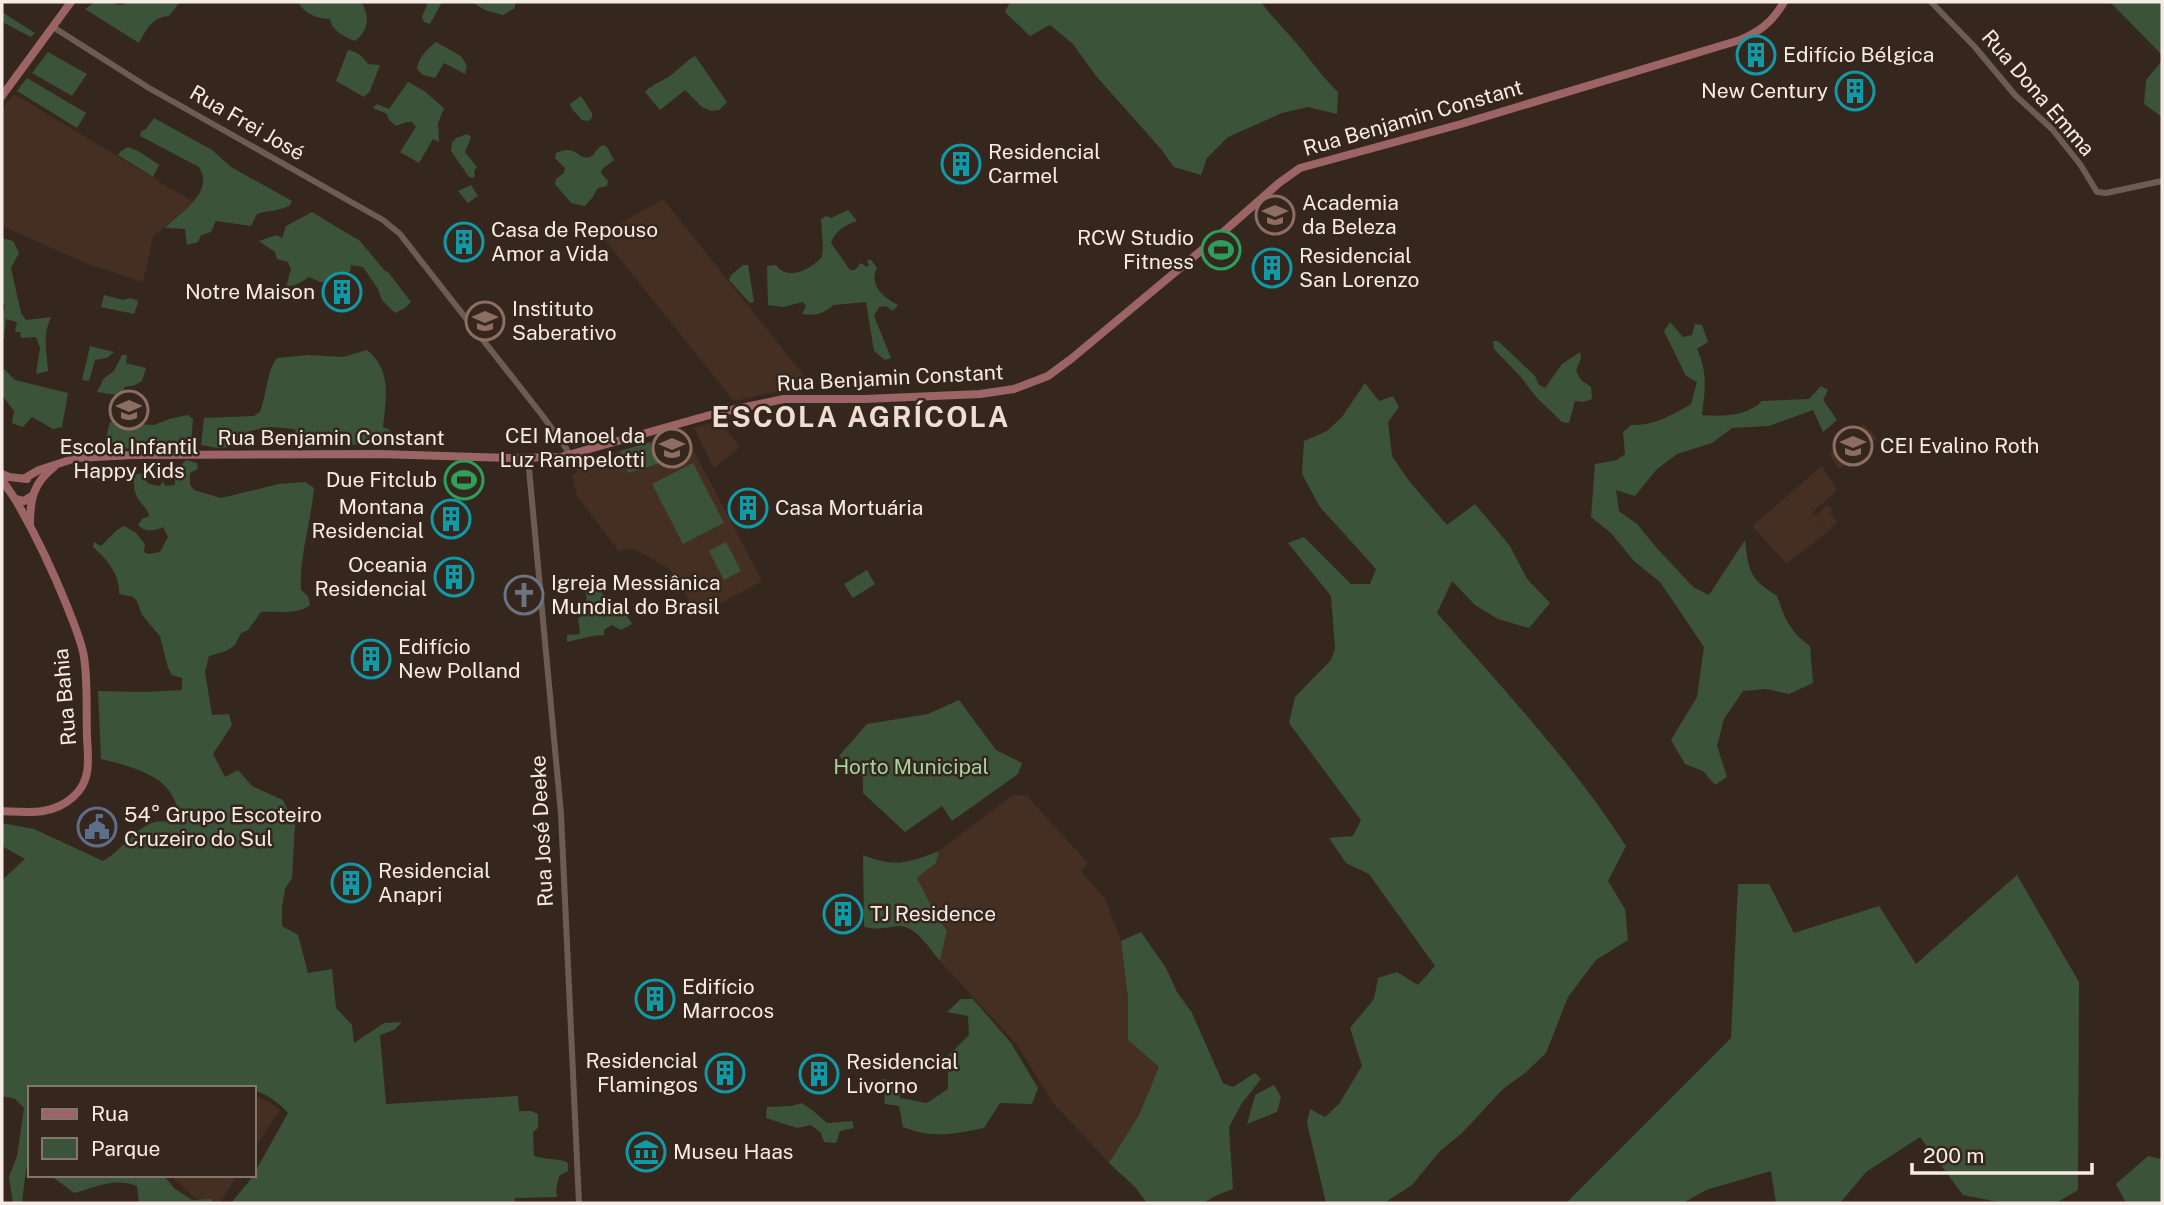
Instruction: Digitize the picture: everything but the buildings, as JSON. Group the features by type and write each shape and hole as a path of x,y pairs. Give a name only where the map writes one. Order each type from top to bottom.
{"main road":[{"path":"2,96 71,2"},
{"name":"Rua Benjamin Constant","path":"21,478 62,461 91,457 400,454 528,458 569,455 717,413 784,399 980,394 1021,387 1048,376 1076,355 1300,168 1469,122 1740,40 1756,33 1770,22 1784,2"},
{"path":"21,478 12,482 13,496 24,501 33,493 45,474 62,461"},
{"path":"2,474 21,478 32,484 33,493"},
{"name":"Rua Bahia","path":"2,480 30,523 60,588 82,651 85,669 87,777 80,791 58,807 38,813 2,811"},
{"name":"Rua Bahia","path":"30,523 33,493"}],"street":[{"name":"Rua Dona Emma","path":"1931,2 1974,46 2015,95 2052,129 2080,164 2097,192 2106,193 2162,181"},
{"name":"Rua Frei José","path":"53,27 160,94 383,220 400,234 542,415 569,455"},
{"name":"Rua José Deeke","path":"528,458 561,814 579,1203"}],"shaded area":[{"path":"14,94 193,202 153,237 143,282 88,264 2,226 2,109"},
{"path":"663,199 812,386 734,401 601,235"},
{"path":"719,421 740,447 714,468 694,428"},
{"name":"CEI Evalino Roth","path":"1864,424 1877,438 1839,469 1829,454"},
{"path":"684,432 762,581 698,615 670,569 632,548 619,551 577,496 572,475 577,473 575,464 620,451 628,472 658,464 650,442"},
{"path":"1822,466 1837,490 1812,513 1816,516 1827,505 1837,521 1829,531 1817,518 1828,532 1786,563 1752,526"},
{"path":"1013,795 1027,796 1088,863 1081,871 1105,899 1121,941 1128,998 1128,1040 1159,1067 1139,1115 1109,1163 1053,1103 1018,1046 940,961 947,931 917,878 936,863 939,851"},
{"path":"256,1095 280,1109 256,1146"},
{"path":"172,1177 236,1177 220,1203 195,1198"}],"green space":[{"path":"95,2 123,5 128,2 180,2 169,16 150,25 139,43 85,9"},
{"path":"300,2 361,2 367,17 363,33 355,41 336,30 330,19 305,11"},
{"path":"428,2 442,2 430,24 424,22 422,17"},
{"path":"472,2 515,2 515,8 503,15 485,10"},
{"path":"1010,2 1261,2 1338,92 1337,114 1308,107 1282,113 1228,137 1207,158 1201,175 1174,167 1096,76 1073,44 1050,25 1030,36 1005,12"},
{"path":"2110,2 2162,2 2162,55"},
{"path":"2,12 35,33 31,37 2,22"},
{"path":"436,42 461,56 467,66 465,74 444,63 435,78 423,75 417,69 421,57"},
{"path":"348,50 360,55 368,64 380,65 370,91 364,97 336,81"},
{"path":"48,52 87,74 72,96 32,73"},
{"path":"695,56 727,102 719,110 711,111 702,107 685,90 660,110 645,92"},
{"path":"2162,61 2162,117 2144,104 2146,80"},
{"path":"27,78 86,113 77,128 17,91"},
{"path":"408,82 444,108 438,123 439,142 433,139 419,163 400,152 416,127 412,122 396,126 387,114 373,108 377,104 389,109"},
{"path":"581,96 592,113 592,118 588,121 582,120 570,104"},
{"path":"154,118 212,150 231,167 292,201 289,206 257,214 251,226 216,221 211,232 201,235 198,242 187,245 185,229 165,228 194,201 203,185 203,176 199,167 140,136 141,131 145,130"},
{"path":"467,134 471,137 465,152 477,167 473,178 469,177 451,151 456,138"},
{"path":"603,145 614,160 602,169 601,173 608,181 607,186 598,188 585,206 571,203 555,184 565,168 555,158 556,153 568,150 586,158"},
{"path":"128,147 159,165 153,177 118,155"},
{"path":"471,185 478,196 468,203 458,191"},
{"path":"848,210 857,221 841,229 831,243 850,270 855,270 861,263 867,267 867,260 871,260 877,268 875,280 879,290 898,305 893,311 886,306 879,307 874,316 891,358 885,360 874,351 866,302 833,305 819,314 811,315 802,314 806,306 803,302 783,307 768,305 767,266 776,265 787,273 793,273 812,266 822,257 821,219 826,216 831,218"},
{"path":"312,212 360,241 411,302 395,313 382,300 363,267 351,265 350,272 337,275 334,282 320,282 309,277 286,287 291,269 288,262 277,259 275,252 259,241 276,235 282,238 286,226"},
{"path":"2,238 13,241 19,253 11,268 21,313 26,320 51,317 46,338 48,371 36,374 40,348 36,337 21,338 20,332 15,332 17,322 6,319 2,339 2,311 5,307 2,300"},
{"path":"743,265 748,265 754,302 750,303 729,280"},
{"path":"104,295 137,300 134,314 101,307"},
{"path":"1670,322 1683,337 1692,335 1695,324 1702,325 1708,342 1697,349 1704,374 1702,415 1734,414 1749,410 1762,401 1809,399 1821,386 1828,390 1823,400 1837,420 1823,432 1813,410 1769,426 1732,428 1712,443 1677,454 1656,470 1635,496 1616,490 1619,511 1637,524 1693,587 1709,595 1745,540 1752,573 1777,596 1789,624 1810,646 1813,683 1789,694 1766,689 1743,691 1724,719 1717,746 1727,777 1715,785 1703,771 1685,764 1671,740 1697,697 1704,647 1660,582 1634,561 1611,533 1591,517 1595,464 1617,460 1625,454 1623,432 1631,425 1655,422 1691,404 1697,382 1686,376 1664,331"},
{"path":"1493,341 1498,341 1535,376 1539,385 1545,388 1562,364 1580,352 1581,358 1576,371 1581,380 1591,387 1592,399 1575,401 1569,423 1562,422 1494,349"},
{"path":"90,346 114,352 107,358 95,360 89,381 82,380"},
{"path":"367,350 375,358 384,376 386,395 383,427 390,430 389,444 339,445 337,434 297,436 295,429 270,427 249,431 244,446 218,448 201,445 204,418 254,416 260,412 271,370 277,358 308,355 343,357"},
{"path":"122,355 127,355 126,363 146,368 142,381 124,387 124,392 117,395 97,392 104,378 114,371"},
{"path":"2,367 15,380 68,393 62,427 53,429 32,417 23,427 12,423 14,411 2,395"},
{"path":"1365,383 1379,401 1393,396 1399,407 1388,422 1392,456 1409,481 1447,525 1475,504 1510,546 1527,579 1550,603 1529,628 1498,619 1475,605 1452,581 1437,613 1560,755 1626,846 1608,881 1625,909 1628,940 1596,960 1568,997 1546,1053 1504,1088 1462,1133 1440,1151 1412,1185 1384,1203 1326,1203 1307,1123 1310,1109 1325,1117 1339,1104 1362,1066 1350,1028 1374,999 1378,978 1397,972 1418,985 1435,966 1369,874 1346,863 1329,838 1353,836 1361,820 1289,723 1295,697 1331,660 1335,648 1331,596 1288,543 1304,537 1351,584 1370,584 1376,569 1320,507 1302,474 1304,441 1327,431 1342,417"},
{"path":"188,415 193,419 191,443 188,446 156,447 155,444 123,449 104,446 110,422 122,419 154,425"},
{"path":"650,442 658,464 628,473 620,451"},
{"path":"186,460 197,463 198,469 190,473 190,485 194,490 221,498 279,484 305,482 314,488 301,577 301,590 308,596 310,605 293,611 261,612 248,630 241,633 235,645 209,656 205,672 212,715 229,714 232,725 213,754 225,777 238,770 252,786 283,800 295,825 292,878 285,889 282,926 298,935 308,973 332,969 336,1008 352,1025 354,1043 384,1023 402,1022 394,1030 380,1035 386,1104 518,1096 519,1111 538,1114 538,1128 533,1132 534,1156 568,1163 568,1171 559,1176 557,1197 515,1198 514,1203 231,1203 252,1177 256,1177 256,1170 288,1113 277,1102 256,1091 256,1086 28,1086 28,1169 22,1203 13,1203 9,1177 17,1156 24,1108 15,1099 2,1096 2,880 25,859 2,846 2,823 34,829 103,861 143,827 161,821 171,823 179,814 171,794 157,779 134,768 101,759 98,691 182,690 182,678 172,675 160,636 142,615 137,601 133,597 119,594 115,574 93,547 94,542 101,546 124,526 136,533 145,544 144,552 160,552 168,537 163,527 150,530 138,525 142,519 149,516 135,492 133,475 149,474 146,480 149,484 160,486 163,481 165,486 175,485 175,478 184,479 182,464"},
{"path":"693,463 724,523 683,544 652,484"},
{"path":"726,542 741,571 724,580 709,551"},
{"path":"867,570 875,584 853,598 844,584"},
{"path":"588,583 600,587 602,594 611,600 621,613 625,613 632,624 621,630 612,625 604,630 604,635 567,642 567,635 580,634 578,618 584,614 582,607 587,598 584,586"},
{"name":"Horto Municipal","path":"959,700 996,750 1022,763 1018,774 952,821 942,806 905,832 863,793 863,778 839,756 867,724 928,714"},
{"path":"939,851 936,863 917,878 947,931 940,961 922,938 911,929 898,926 878,929 864,927 863,855 893,863 919,859"},
{"path":"2017,875 2079,982 2078,1190 2056,1203 2004,1203 1963,1195 1920,1137 1866,1172 1840,1203 1776,1203 1771,1171 1706,1190 1683,1203 1566,1203 1731,1038 1738,884 1769,884 1794,933 1879,906 1916,964"},
{"path":"1141,932 1192,1013 1223,1083 1233,1087 1255,1073 1261,1079 1242,1103 1229,1127 1233,1189 1203,1203 1147,1203 1135,1187 1109,1163 1139,1115 1159,1067 1128,1040 1128,998 1121,941"},
{"path":"961,999 973,999 1011,1043 1038,1088 1032,1104 1000,1103 984,1128 962,1132 934,1134 903,1127 899,1106 885,1104 883,1079 898,1081 900,1098 927,1103 948,1089 948,1056 969,1035 968,1016 947,1012"},
{"path":"1274,1085 1281,1097 1277,1112 1247,1124 1255,1095"},
{"path":"801,1103 827,1123 852,1121 854,1128 840,1131 836,1143 824,1142 821,1133 811,1125 797,1128 766,1118 767,1107"},
{"path":"2148,1156 2162,1159 2162,1203 2126,1203 2116,1184"},
{"path":"53,1177 165,1177 174,1188 192,1200 211,1199 213,1203 139,1203 137,1186 121,1182 74,1193"}],"place":[{"name":"Edifício Bélgica","path":"1756,55"},
{"name":"New Century","path":"1855,91"},
{"name":"Residencial Carmel","path":"961,164"},
{"name":"Academia da Beleza","path":"1275,215"},
{"name":"Casa de Repouso Amor a Vida","path":"464,242"},
{"name":"RCW Studio Fitness","path":"1221,250"},
{"name":"Residencial San Lorenzo","path":"1272,268"},
{"name":"Notre Maison","path":"342,292"},
{"name":"Instituto Saberativo","path":"485,321"},
{"name":"Escola Infantil Happy Kids","path":"129,410"},
{"name":"CEI Evalino Roth","path":"1853,446"},
{"name":"CEI Manoel da Luz Rampelotti","path":"672,448"},
{"name":"Due Fitclub","path":"464,480"},
{"name":"Casa Mortuária","path":"748,508"},
{"name":"Montana Residencial","path":"451,519"},
{"name":"Oceania Residencial","path":"454,577"},
{"name":"Igreja Messiânica Mundial do Brasil","path":"524,595"},
{"name":"Edifício New Polland","path":"371,659"},
{"name":"54° Grupo Escoteiro Cruzeiro do Sul","path":"97,827"},
{"name":"Residencial Anapri","path":"351,883"},
{"name":"TJ Residence","path":"843,914"},
{"name":"Edifício Marrocos","path":"655,999"},
{"name":"Residencial Flamingos","path":"725,1073"},
{"name":"Residencial Livorno","path":"819,1074"},
{"name":"Museu Haas","path":"646,1152"}],"district":[{"name":"ESCOLA AGRÍCOLA","path":"861,417"}]}
